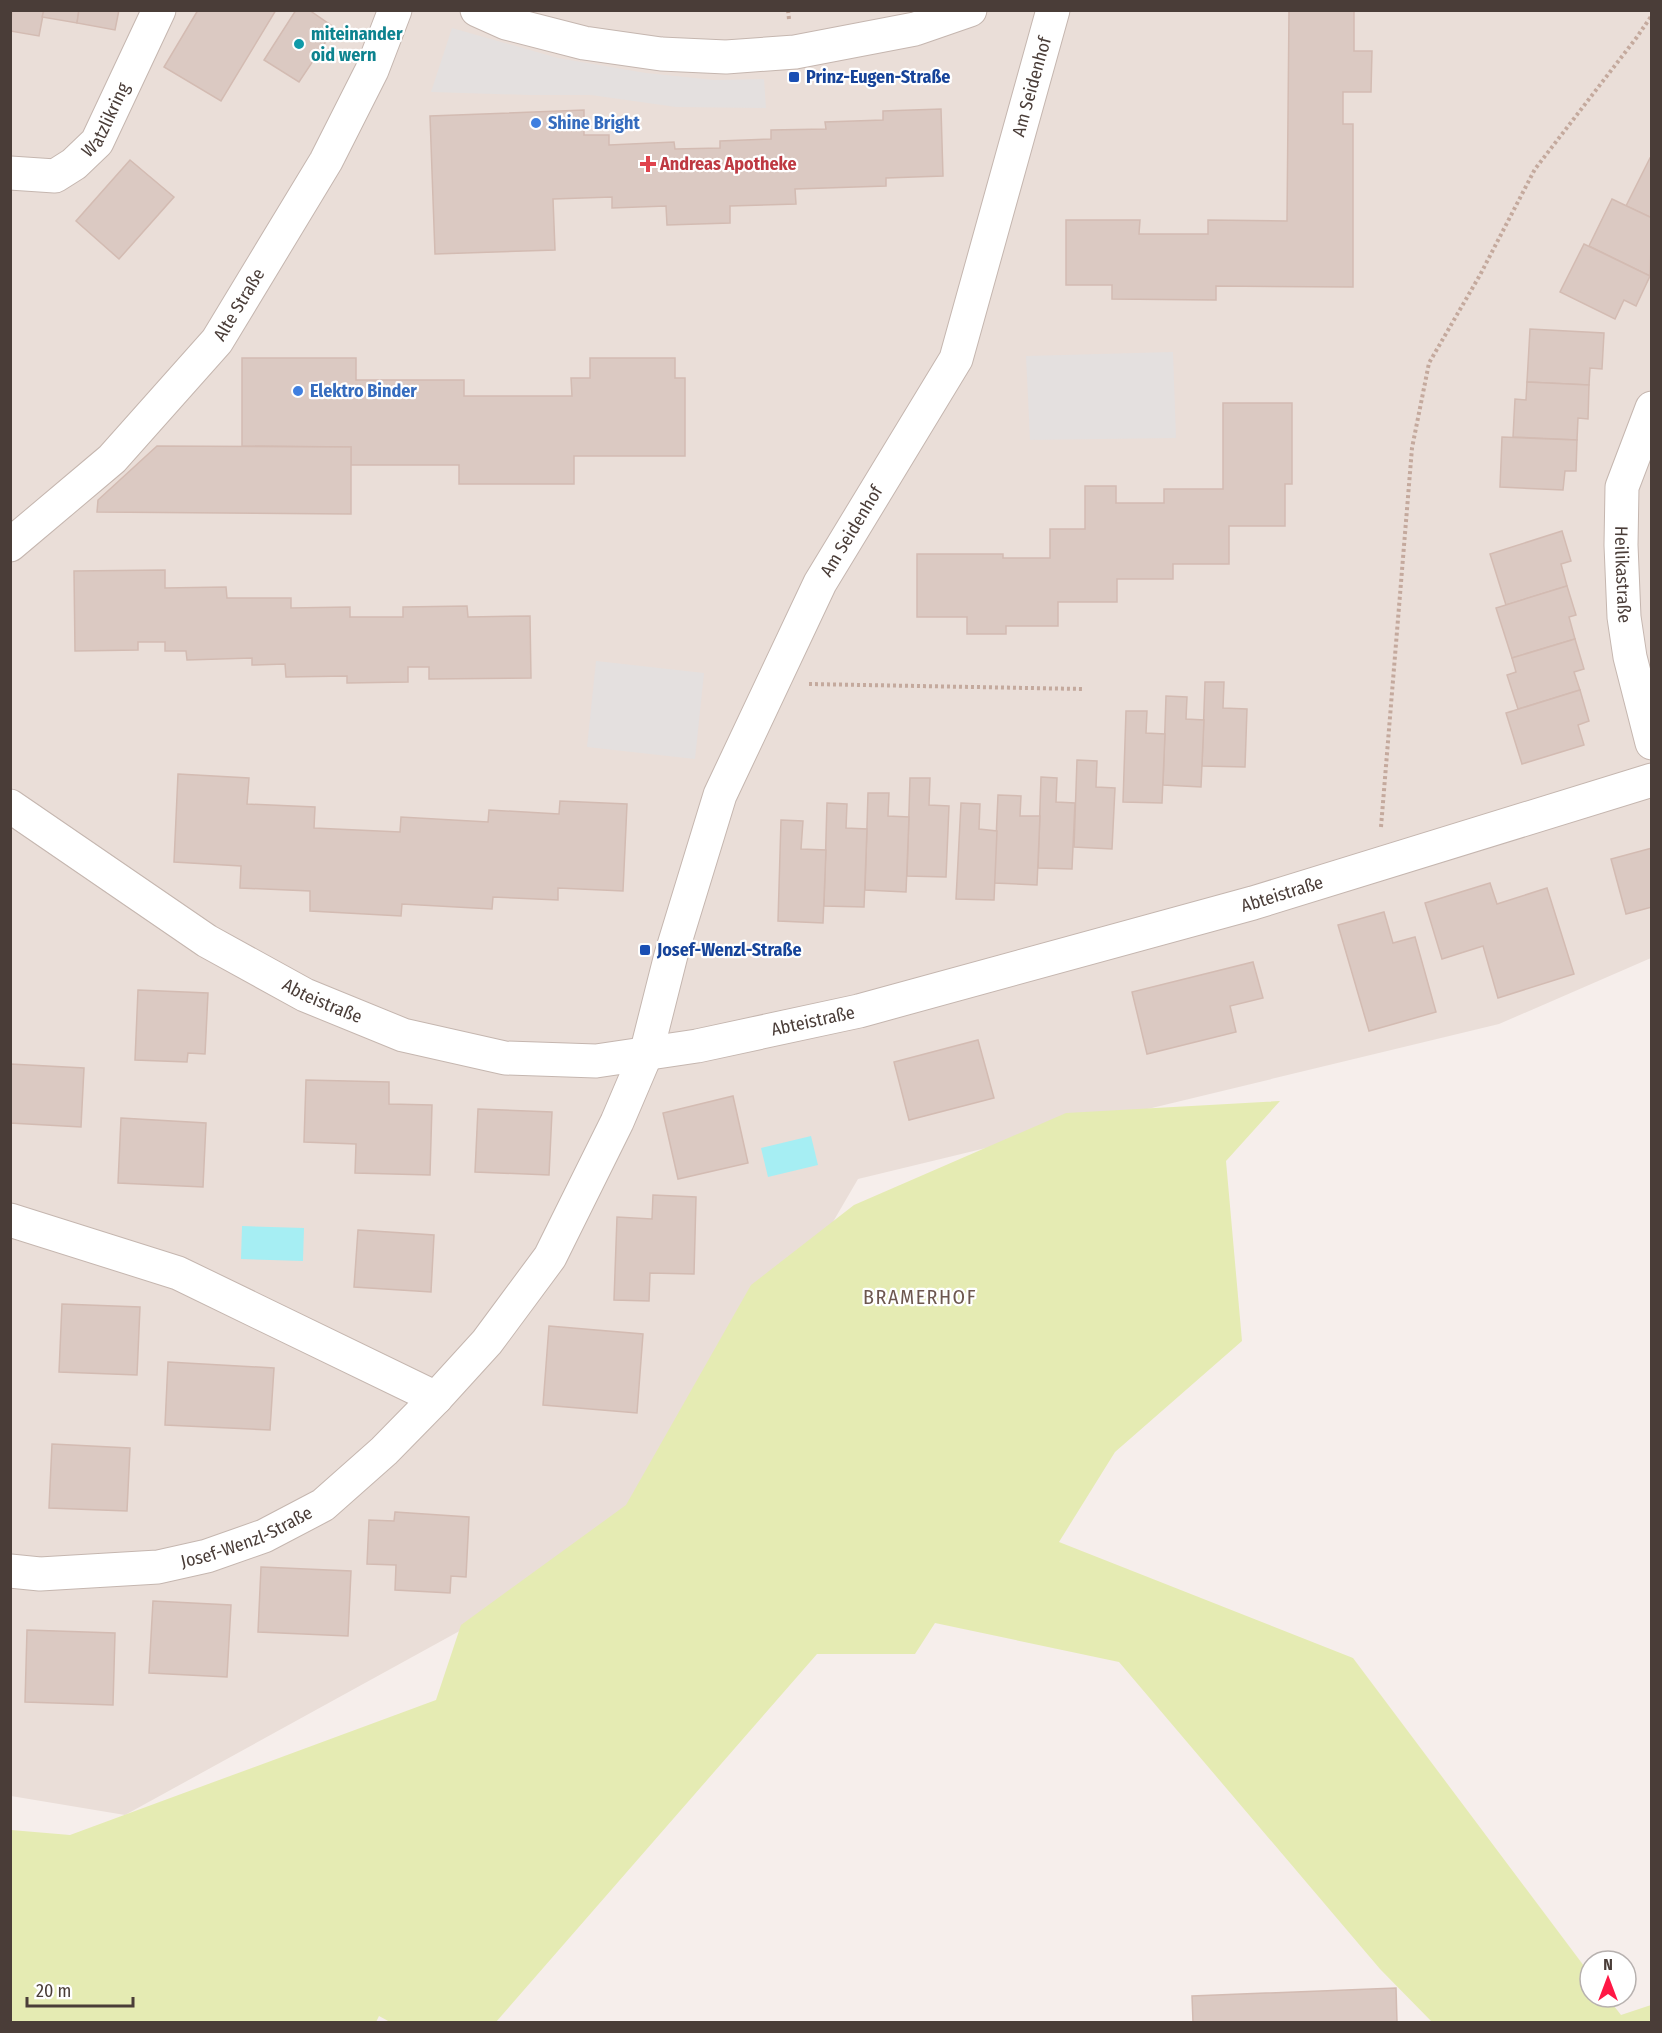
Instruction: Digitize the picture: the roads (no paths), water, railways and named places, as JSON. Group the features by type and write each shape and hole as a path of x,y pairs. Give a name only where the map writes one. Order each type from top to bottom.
{"street":[{"name":"Watzlikring","path":"10,173 55,176 74,164 96,142 159,10"},
{"name":"Alte Straße","path":"10,545 112,459 217,341 326,161 372,70 395,10"},
{"path":"477,10 506,23 584,43 661,54 726,57 795,52 915,28 970,10"},
{"name":"Am Seidenhof","path":"646,1054 671,955 720,795 820,583 956,359 1053,10"},
{"name":"Heilikastraße","path":"1652,408 1622,487 1621,545 1624,617 1630,657 1652,743"},
{"name":"Abteistraße","path":"10,806 207,942 305,994 403,1035 505,1058 596,1061 697,1046 859,1011 1253,903 1652,780"},
{"name":"Josef-Wenzl-Straße","path":"10,1572 40,1574 158,1567 207,1556 264,1536 323,1505 384,1451 436,1398 487,1342 550,1257 617,1122 646,1054"},
{"path":"10,1220 178,1273 436,1398"}],"water":[{"path":"811,1136 818,1165 768,1177 761,1148"},
{"path":"242,1226 304,1228 303,1261 241,1259"}],"place":[{"name":"miteinander oid wern","path":"299,44"},
{"name":"Prinz-Eugen-Straße","path":"794,77"},
{"name":"Shine Bright","path":"536,123"},
{"name":"Andreas Apotheke","path":"648,164"},
{"name":"Elektro Binder","path":"298,391"},
{"name":"Josef-Wenzl-Straße","path":"645,950"}],"district":[{"name":"BRAMERHOF","path":"920,1297"}]}
